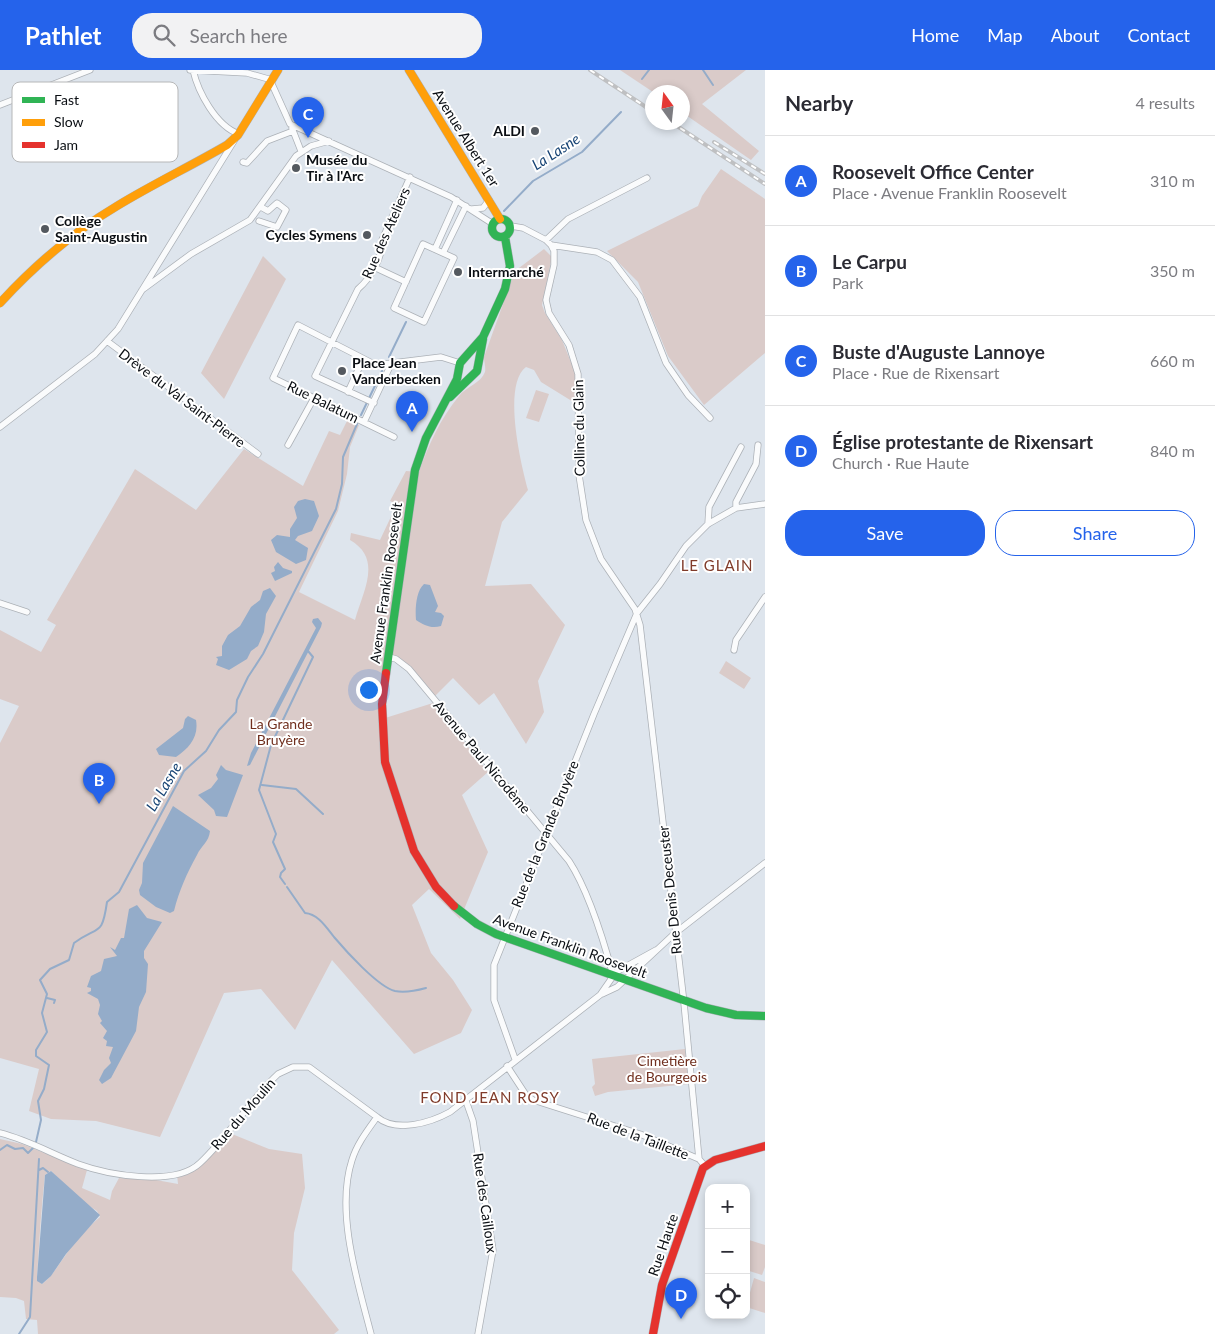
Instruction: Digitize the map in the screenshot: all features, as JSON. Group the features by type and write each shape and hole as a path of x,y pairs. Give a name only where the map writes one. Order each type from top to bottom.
{"main road":[{"path":"0,303 30,272 92,222 132,196 227,145 239,135 278,70"},
{"name":"Avenue Albert 1er","path":"409,70 500,219"},
{"path":"500,219 507,220 510,226 510,232 505,236 496,236 492,230 493,224 500,219"},
{"name":"Avenue Franklin Roosevelt","path":"505,236 510,253 508,278 496,311 483,337 462,364 447,400 426,438 415,470 382,704 382,742 385,762 414,851 436,887 449,902 477,924 504,937 683,1000 736,1015 765,1016"},
{"name":"Avenue Franklin Roosevelt","path":"477,364 483,337"},
{"path":"470,358 477,364 477,371 472,376 463,375 462,364 470,358"},
{"name":"Avenue Franklin Roosevelt","path":"447,400 472,376"},
{"path":"705,1166 715,1160 765,1146"},
{"name":"Rue Haute","path":"653,1334 662,1286 705,1166"}],"street":[{"path":"69,70 70,77"},
{"path":"57,82 90,70"},
{"path":"0,427 94,354 118,329 239,135 214,112 202,94 191,70 247,73 271,81 293,130 300,151"},
{"path":"0,104 12,99"},
{"path":"290,124 457,200 493,224"},
{"path":"243,162 247,163 267,141 293,130"},
{"path":"141,291 192,254 250,220 285,168 300,151 329,141"},
{"name":"Rue des Ateliers","path":"333,342 358,289 367,282 374,267 382,249 382,240 410,177"},
{"path":"546,240 568,219 647,178"},
{"path":"435,249 457,200"},
{"path":"468,207 483,208 489,200"},
{"path":"259,221 277,227 286,210 277,203 268,211 268,223"},
{"path":"260,207 268,211"},
{"path":"443,253 468,207"},
{"path":"510,226 523,228 552,245 597,252 612,260 640,297 663,358 680,386 710,418"},
{"path":"423,244 443,253 454,258 424,322 394,308 423,244"},
{"name":"Colline du Glain","path":"552,245 554,256 546,300 549,313 569,345 578,374 579,475 586,520 601,559 637,613"},
{"path":"374,267 406,282"},
{"name":"Rue Balatum","path":"394,437 273,378 298,325 333,342 335,346 376,365 441,357 462,364"},
{"name":"Drève du Val Saint-Pierre","path":"107,341 258,454"},
{"path":"333,342 315,376 374,403"},
{"path":"348,392 363,359"},
{"path":"364,422 392,362"},
{"path":"288,445 314,398"},
{"path":"758,445 756,464 736,502 736,508 765,504"},
{"path":"708,524 709,507 741,447"},
{"name":"Rue de la Grande Bruyère","path":"516,1059 493,993 494,965 545,834 637,613 686,546 708,524 736,508"},
{"path":"734,650 736,640 765,597"},
{"path":"0,603 27,612"},
{"name":"Rue Denis Deceuster","path":"637,613 640,624 683,1000 699,1159"},
{"name":"Avenue Paul Nicodème","path":"388,657 396,659 408,669 569,862 579,879 610,960 613,975"},
{"path":"600,995 610,992 674,934 765,863"},
{"path":"600,995 613,975 626,965 656,950"},
{"name":"Rue du Moulin","path":"0,1133 27,1141 80,1164 101,1170 141,1176 178,1175 200,1164 278,1074 301,1066 309,1067 321,1074 384,1123 394,1125 422,1123 443,1116 466,1101 507,1066 600,995"},
{"name":"Rue de la Taillette","path":"507,1066 526,1095 533,1100 640,1134 699,1159"},
{"name":"Rue des Cailloux","path":"466,1101 473,1121 493,1250 478,1334"},
{"path":"371,1334 358,1282 346,1210 352,1161 361,1140 377,1117"},
{"path":"699,1159 705,1166"}],"green space":[{"path":"620,70 746,70 702,104 759,151 751,160 690,118 690,85 645,85 645,87"},
{"path":"721,169 765,199 765,353 704,405 668,356 638,282 607,251 698,206 702,196"},
{"name":"La Grande Bruyère","path":"544,249 552,257 542,305 562,340 575,372 575,403 541,382 534,370 526,367 519,376 515,390 515,426 528,490 502,522 485,586 531,584 565,625 538,681 544,712 526,744 494,693 479,705 453,678 433,698 409,669 389,657 382,719 433,703 488,772 462,795 488,852 460,919 429,889 412,905 431,953 453,980 472,1010 461,1033 414,1054 332,960 295,1030 261,989 224,993 160,1137 96,1121 51,1119 29,1111 39,1069 0,1058 0,743 19,706 0,699 0,630 41,652 56,625 47,620 135,469 196,510 244,449 303,486 329,431 340,435 348,419 359,425 350,447 347,474 338,511 299,592 355,620 366,587 368,566 366,556 350,540 351,533 380,540 397,504 390,501 406,471 419,472 431,442 446,414 459,396 483,376 485,372 484,357 515,271"},
{"path":"263,256 286,279 224,399 201,373"},
{"path":"536,390 549,394 539,422 526,418"},
{"path":"726,661 751,678 744,689 719,673"},
{"name":"Cimetière de Bourgeois","path":"685,1049 689,1084 608,1092 595,1096 592,1087 595,1084 592,1059"},
{"path":"232,1134 269,1149 302,1154 305,1188 294,1233 292,1270 339,1330 334,1334 38,1334 37,1320 26,1319 24,1301 16,1298 0,1297 0,1139 22,1144 87,1170 82,1188 110,1200 112,1191 119,1178 156,1180 178,1184 177,1174 205,1159","holes":["51,1171 83,1202 97,1211 100,1217 77,1240 52,1274 42,1284 37,1279 45,1175"]},
{"path":"750,1240 765,1245 765,1267 762,1275 750,1271"},
{"path":"754,1278 765,1282 765,1313 750,1308 750,1292"}],"water":[{"path":"305,499 314,501 319,516 312,531 298,536 295,540 308,548 306,560 296,564 276,552 271,540 277,535 290,537 290,529 297,518 294,507 298,501"},
{"path":"278,562 283,568 292,571 292,573 275,581 271,573 275,571 274,567"},
{"path":"424,584 430,585 438,606 435,612 441,613 444,616 441,626 431,627 416,620 418,596"},
{"path":"270,588 276,596 266,614 264,632 258,646 251,651 247,659 229,670 216,665 218,659 216,657 222,656 222,646 228,635 240,626 251,607 260,600 263,591"},
{"path":"318,618 322,623 321,627 250,765 247,766 251,753 316,628 312,622 313,619"},
{"path":"188,716 196,720 197,726 192,742 176,757 159,755 156,749 183,728 185,719"},
{"path":"221,765 226,770 243,775 227,817 216,816 214,810 198,795 211,788 218,779 216,775"},
{"path":"173,806 210,831 187,875 174,911 170,913 156,907 140,895 139,890 142,883 143,863"},
{"path":"137,905 147,918 162,922 144,951 144,958 148,964 146,992 139,1007 136,1031 111,1078 102,1084 99,1080 104,1070 111,1063 109,1058 113,1047 106,1046 107,1041 103,1038 107,1031 100,1023 102,1021 98,1014 100,1005 98,999 87,993 91,991 91,988 87,987 91,976 101,971 104,959 117,956 110,947 115,950 121,938 124,938 129,909"},
{"path":"51,1171 100,1215 66,1254 51,1276 42,1284 37,1281 37,1277 45,1175"}],"waterway":[{"name":"La Lasne","path":"642,79 649,70"},
{"path":"703,70 713,85"},
{"name":"La Lasne","path":"504,211 533,181 582,152 621,112"},
{"name":"La Lasne","path":"389,357 406,322"},
{"name":"La Lasne","path":"361,415 382,371"},
{"name":"La Lasne","path":"36,1142 41,1120 38,1101 44,1089 49,1065 36,1056 36,1050 47,1032 42,1013 47,994 40,980 50,969 69,960 74,943 101,926 107,902 119,892 184,771 206,751 219,730 236,712 237,700 248,677 263,654 336,509 342,484 343,457 357,424"},
{"path":"285,884 280,877 285,869 273,842 276,834 259,790 271,745 313,657 308,651"},
{"path":"262,785 296,789 323,814"},
{"path":"287,887 305,913 314,916 321,922 354,959 380,983 399,992 426,988"},
{"path":"47,998 55,1000 54,1003"},
{"name":"La Lasne","path":"0,1150 7,1145 15,1149 23,1148 28,1153 33,1148"},
{"path":"19,1334 30,1317 39,1159"},
{"path":"39,1170 43,1168 48,1172"}],"railway":[{"path":"590,70 645,106"},
{"path":"683,130 765,184"},
{"path":"714,142 765,174"}],"traffic: fast":[{"path":"497,219 505,219 510,224 510,228 508,235 497,237 492,232 492,224 497,219"},
{"path":"386,673 415,470 426,438 457,379 460,363 483,337 505,289 510,266 505,237"},
{"path":"450,397 477,371 483,339"},
{"path":"454,906 477,924 496,934 706,1008 736,1015 765,1016"}],"traffic: slow":[{"path":"0,303 40,263 85,227 131,198 227,145 238,135 278,70"},
{"path":"409,70 500,219"}],"traffic: jam":[{"path":"386,673 382,704 385,762 414,851 436,887 454,906"},
{"path":"653,1334 662,1285 703,1168 715,1160 765,1146"}],"place":[{"name":"ALDI","path":"535,131"},
{"name":"Buste d'Auguste Lannoye","path":"308,138"},
{"name":"Musée du Tir à l'Arc","path":"296,168"},
{"name":"Collège Saint-Augustin","path":"45,229"},
{"name":"Cycles Symens","path":"367,235"},
{"name":"Intermarché","path":"458,272"},
{"name":"Place Jean Vanderbecken","path":"342,371"},
{"name":"Roosevelt Office Center","path":"412,432"},
{"name":"Le Carpu","path":"99,804"},
{"name":"Église protestante de Rixensart","path":"681,1319"}],"district":[{"name":"LE GLAIN","path":"717,566"},
{"name":"FOND JEAN ROSY","path":"490,1098"}]}
